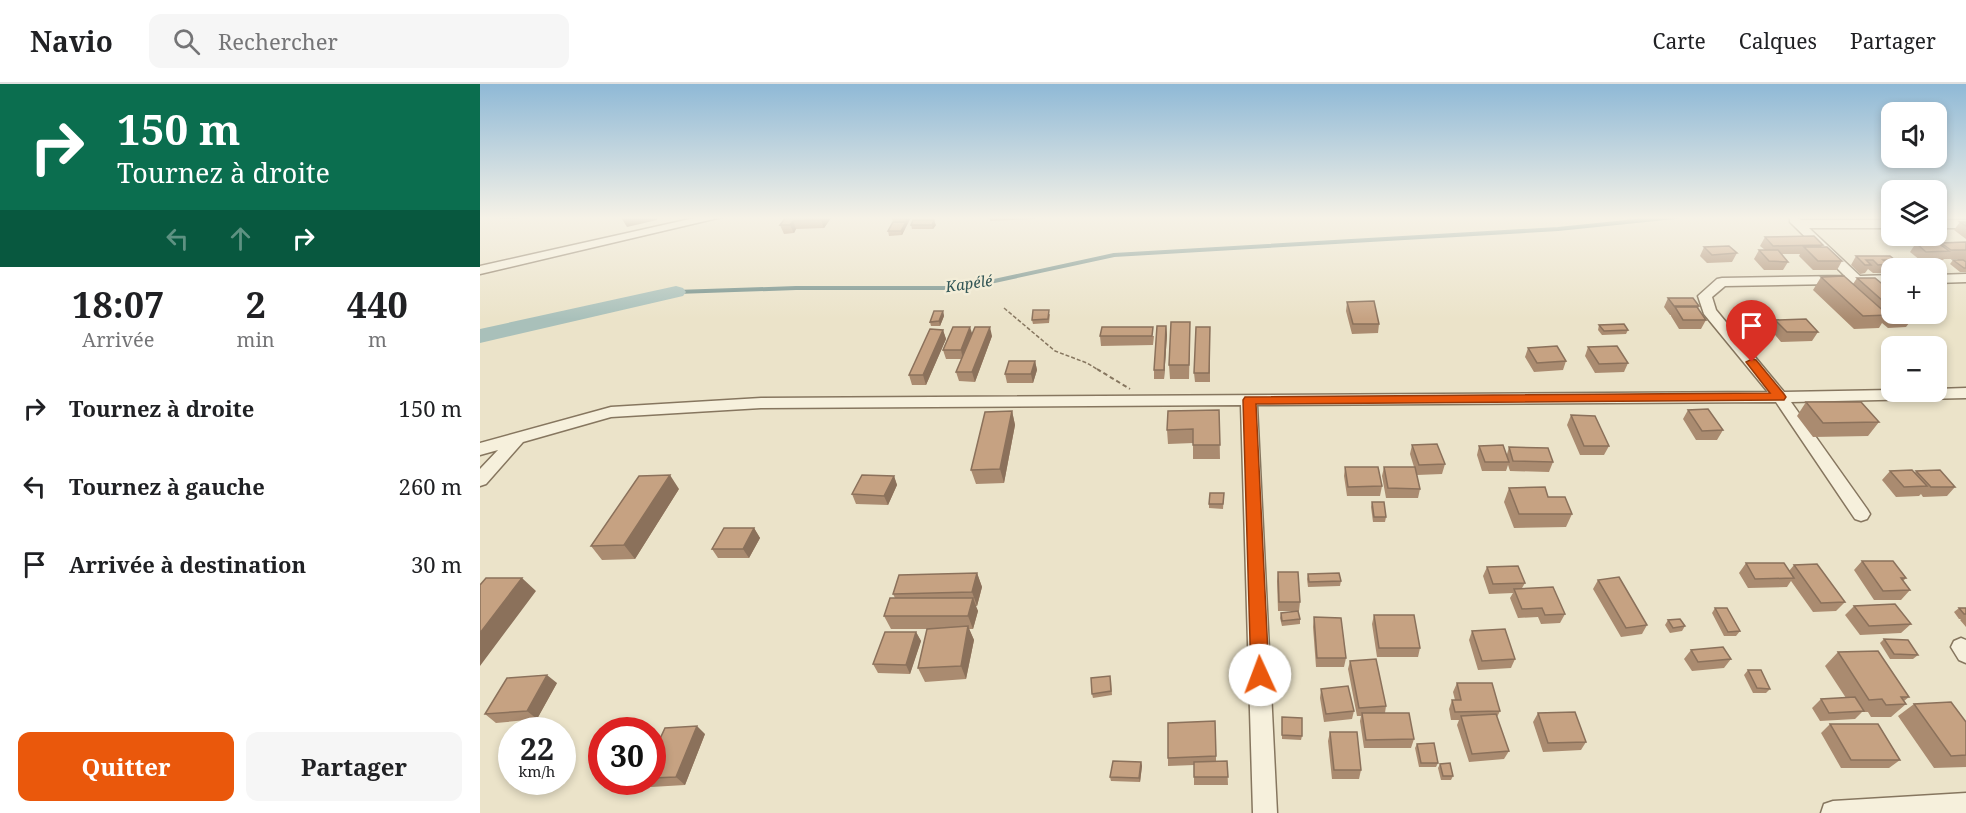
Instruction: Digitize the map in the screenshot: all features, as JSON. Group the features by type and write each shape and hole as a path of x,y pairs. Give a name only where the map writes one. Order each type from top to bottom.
{"street":[{"path":"480,270 565,251"},
{"path":"1827,251 1856,279"},
{"path":"1947,279 1966,278"},
{"path":"1861,514 1780,397 1709,311 1705,296 1722,282 1881,279"},
{"path":"480,449 610,412 761,404 1963,396"},
{"path":"1249,400 1265,813"},
{"path":"480,480 518,439"},
{"path":"1833,813 1966,805"}],"path":[{"path":"1004,308 1055,351 1111,376 1147,401"}],"building":[{"path":"1708,251 1735,251 1737,253 1712,255"},
{"path":"1760,251 1779,251 1788,262 1769,261"},
{"path":"1808,251 1831,251 1842,261 1818,261"},
{"path":"1856,256 1890,256 1892,258 1881,258 1881,265 1878,265 1873,260 1866,260 1871,265 1865,265"},
{"path":"1953,260 1963,260 1966,262 1966,268 1964,268"},
{"path":"1844,276 1881,309 1881,315 1863,316 1821,277"},
{"path":"1857,278 1875,278 1881,283 1881,299"},
{"path":"1668,298 1693,298 1699,306 1674,306"},
{"path":"1374,301 1379,324 1353,324 1347,302"},
{"path":"1675,307 1697,307 1706,320 1683,320"},
{"path":"1033,310 1049,310 1048,319 1032,320"},
{"path":"934,311 943,311 939,321 930,322"},
{"path":"1806,319 1818,332 1787,332 1775,320"},
{"path":"1171,322 1190,322 1189,365 1169,365"},
{"path":"1624,324 1628,330 1604,331 1599,325"},
{"path":"1157,326 1166,326 1164,370 1154,370"},
{"path":"953,327 970,327 961,350 943,350"},
{"path":"975,327 990,327 972,372 956,372"},
{"path":"1102,327 1153,327 1152,336 1100,336"},
{"path":"1196,327 1210,327 1209,373 1194,373"},
{"path":"930,329 943,330 923,375 909,375"},
{"path":"1557,346 1566,361 1537,363 1528,348"},
{"path":"1617,346 1628,363 1599,364 1588,347"},
{"path":"1009,361 1035,361 1031,374 1005,374"},
{"path":"1806,402 1861,402 1879,422 1823,423"},
{"path":"1708,409 1723,430 1702,431 1688,410"},
{"path":"1219,410 1220,445 1193,445 1193,429 1167,430 1168,411"},
{"path":"1012,411 1000,469 971,470 985,412"},
{"path":"1571,415 1595,416 1609,446 1584,446"},
{"path":"1437,444 1445,464 1419,465 1412,445"},
{"path":"1503,445 1509,462 1485,462 1479,446"},
{"path":"1509,447 1548,448 1553,462 1513,461"},
{"path":"1345,467 1378,467 1382,486 1348,487"},
{"path":"1384,467 1415,467 1420,489 1388,488"},
{"path":"1912,470 1927,486 1904,487 1890,471"},
{"path":"1940,470 1955,487 1931,487 1916,471"},
{"path":"670,475 624,545 591,546 639,476"},
{"path":"862,475 894,476 884,496 852,494"},
{"path":"1545,487 1548,497 1565,497 1572,514 1519,514 1509,488"},
{"path":"1210,493 1224,493 1223,504 1209,504"},
{"path":"1372,502 1384,502 1386,517 1374,517"},
{"path":"724,528 754,528 743,549 712,549"},
{"path":"1862,561 1893,561 1906,578 1901,578 1910,590 1883,591"},
{"path":"1746,563 1784,563 1794,578 1755,579"},
{"path":"1817,564 1845,602 1821,603 1794,565"},
{"path":"1518,566 1525,583 1493,584 1487,567"},
{"path":"1278,572 1298,572 1300,602 1279,602"},
{"path":"977,573 972,592 893,594 899,575"},
{"path":"1339,573 1341,581 1309,582 1308,574"},
{"path":"1619,577 1647,625 1626,628 1598,580"},
{"path":"486,578 522,578 480,633 480,585"},
{"path":"1553,587 1565,614 1545,615 1542,608 1522,609 1514,589"},
{"path":"890,598 973,598 968,616 884,616"},
{"path":"1895,604 1911,624 1869,626 1854,606"},
{"path":"1715,608 1727,608 1740,631 1728,632"},
{"path":"1959,608 1966,608 1966,614 1964,614"},
{"path":"1298,611 1300,619 1282,621 1281,613"},
{"path":"1374,615 1414,615 1420,648 1379,648"},
{"path":"1314,617 1341,618 1346,658 1317,658"},
{"path":"1680,619 1685,626 1673,628 1668,620"},
{"path":"968,626 961,666 918,668 927,629"},
{"path":"1505,629 1515,659 1482,661 1472,631"},
{"path":"885,632 916,632 906,665 873,664"},
{"path":"1884,639 1908,640 1918,655 1894,654"},
{"path":"1723,647 1731,659 1698,662 1691,650"},
{"path":"1878,651 1909,697 1901,697 1906,704 1886,705 1882,699 1869,700 1838,652"},
{"path":"1376,659 1386,706 1359,708 1350,661"},
{"path":"1748,670 1761,670 1770,689 1757,688"},
{"path":"547,675 527,711 485,714 507,678"},
{"path":"1110,676 1111,691 1092,694 1091,678"},
{"path":"1457,683 1492,683 1500,711 1455,712 1452,700 1461,700"},
{"path":"1348,686 1354,711 1326,714 1321,689"},
{"path":"1855,697 1864,711 1829,713 1821,699"},
{"path":"1951,702 1966,722 1966,755 1951,756 1914,704"},
{"path":"1575,712 1586,742 1548,743 1538,713"},
{"path":"1362,713 1409,713 1414,739 1366,740"},
{"path":"1496,714 1509,751 1472,754 1461,716"},
{"path":"1282,717 1302,718 1302,736 1282,735"},
{"path":"1215,721 1216,756 1168,758 1168,723"},
{"path":"1830,724 1878,724 1900,760 1851,760"},
{"path":"697,726 676,777 666,777 666,728"},
{"path":"1330,732 1357,732 1361,770 1334,770"},
{"path":"1434,743 1438,763 1421,763 1417,744"},
{"path":"1113,761 1141,762 1139,778 1110,777"},
{"path":"1227,761 1228,777 1194,777 1194,762"},
{"path":"1450,763 1453,776 1443,776 1440,764"}],"waterway":[{"name":"Kapélé","path":"676,292 796,288 962,288 1114,255 1182,251"},
{"name":"Kapélé","path":"480,336 676,292"}],"route":[{"path":"1260,675 1249,400 1780,397 1752,362"}]}
